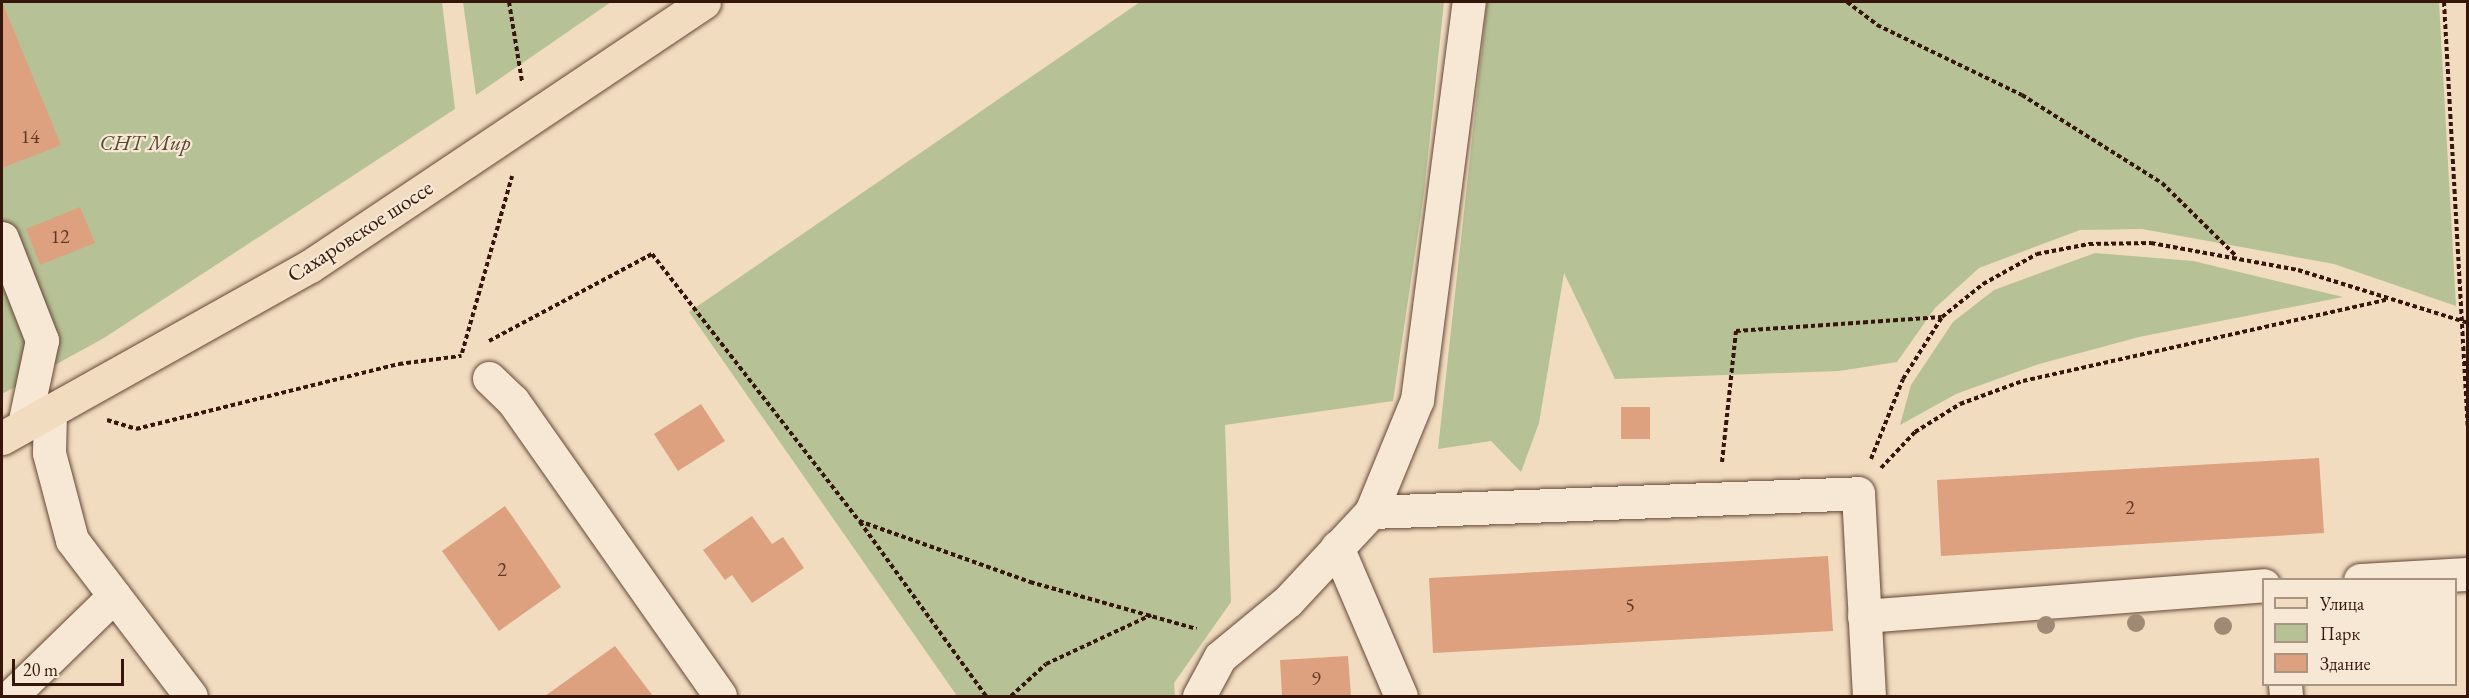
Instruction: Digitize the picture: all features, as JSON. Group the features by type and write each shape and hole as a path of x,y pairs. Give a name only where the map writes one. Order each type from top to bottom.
{"main road":[{"name":"Сахаровское шоссе","path":"34,420 310,266 704,2"}],"street":[{"path":"1199,696 1220,657 1288,601 1371,512 1417,400 1469,2"},
{"path":"2,238 42,340 34,420 49,453 72,540 191,696"},
{"path":"489,378 513,401 720,696"},
{"path":"1371,512 1858,493 1869,696"},
{"path":"1337,547 1401,696"},
{"path":"2382,578 2468,574"},
{"path":"1864,616 2262,585"},
{"path":"11,696 114,596"}],"path":[{"path":"462,356 528,118 509,2"},
{"path":"1847,2 1877,26 2022,94 2162,183 2238,258"},
{"path":"2444,2 2465,322 2468,425"},
{"path":"1858,493 1903,379 1942,317 1983,284 2037,254 2089,244 2151,243 2298,270 2465,322"},
{"path":"482,345 652,254 859,521 986,696"},
{"path":"1858,493 1915,432 1960,404 2023,381 2388,299"},
{"path":"1719,498 1737,331 1942,317"},
{"path":"34,420 136,429 399,364 462,356 472,350"},
{"path":"462,356 489,378"},
{"path":"859,521 1030,582 1239,641"},
{"path":"1011,696 1046,664 1152,615"}],"green space":[{"name":"СНТ Мир","path":"2,2 442,2 455,109 104,338 2,394"},
{"path":"463,2 611,2 476,95"},
{"path":"1140,2 1444,2 1424,193 1393,401 1225,425 1231,602 1174,683 1175,696 957,696 689,312"},
{"path":"1487,2 2439,2 2456,306 2334,264 2142,229 2080,230 1979,268 1935,308 1897,362 1839,371 1615,379 1564,273 1539,423 1521,472 1491,441 1438,449"},
{"path":"2095,253 2193,261 2343,297 2139,337 2039,364 1956,394 1900,425 1911,385 1953,322 1994,290"}],"building":[{"path":"2,2 61,145 2,168"},
{"path":"80,207 95,243 40,265 26,229"},
{"path":"701,404 725,441 678,471 654,434"},
{"path":"1621,407 1650,407 1650,439 1621,439"},
{"path":"2319,458 2324,533 1941,556 1937,480"},
{"path":"505,506 561,587 499,631 442,551"},
{"path":"752,516 772,544 783,537 804,568 752,603 732,575 725,580 703,550"},
{"path":"1828,556 1833,631 1433,653 1429,578"},
{"path":"615,646 653,696 545,696"},
{"path":"1348,656 1351,696 1282,696 1280,660"}]}
